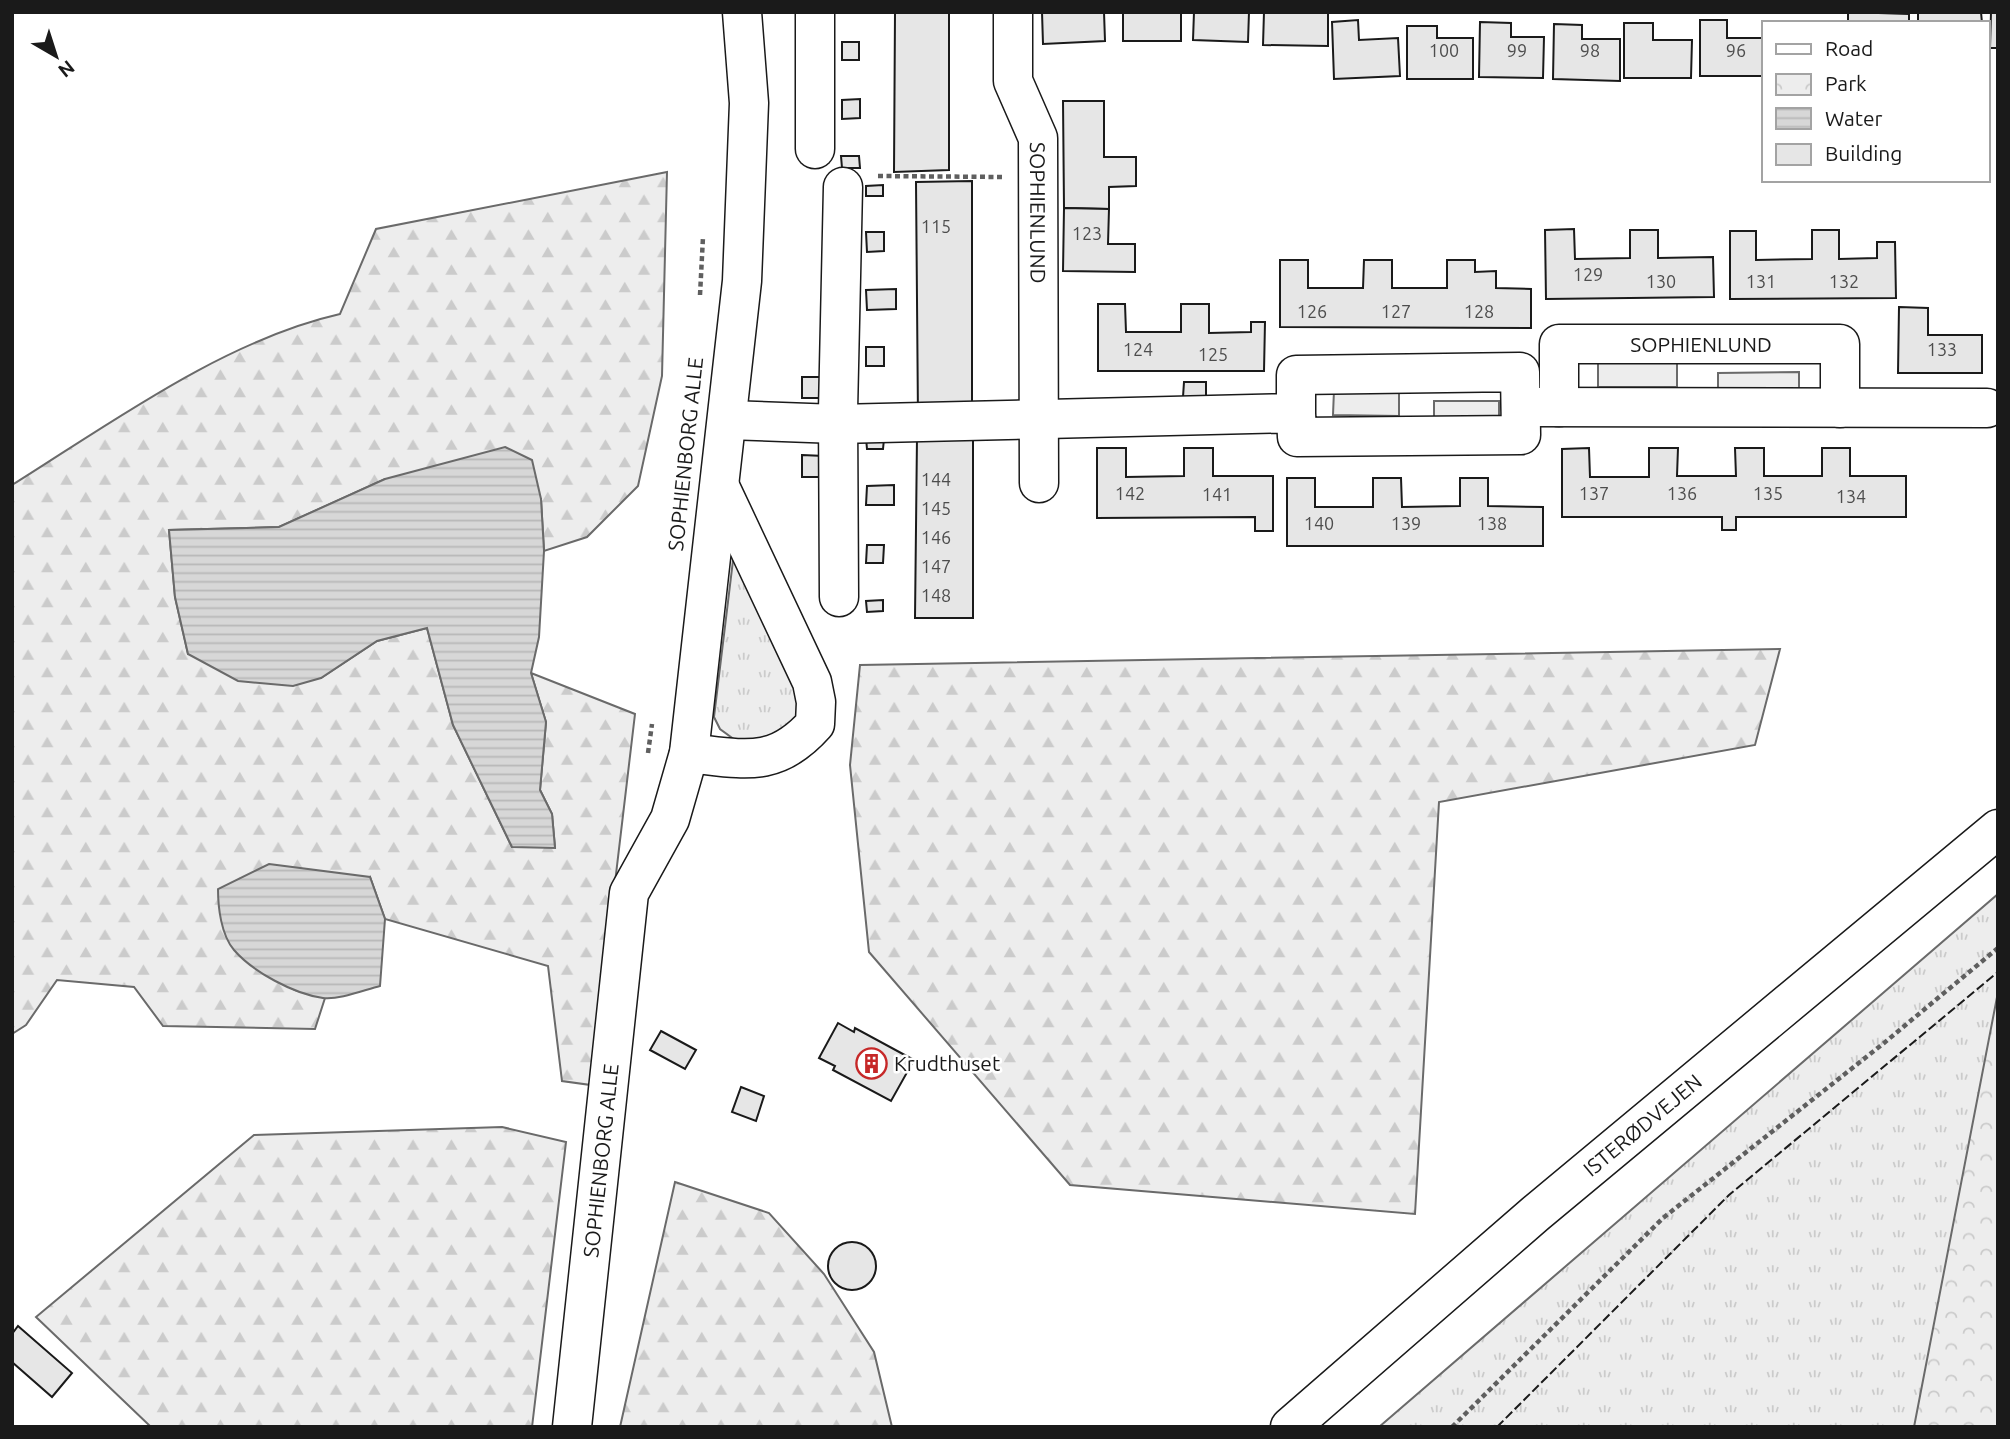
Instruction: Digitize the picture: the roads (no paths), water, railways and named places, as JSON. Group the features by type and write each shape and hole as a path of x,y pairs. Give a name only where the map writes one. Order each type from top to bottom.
{"main road":[{"name":"SOPHIENBORG ALLE","path":"572,1427 629,893 670,819 689,753 721,489 742,281 749,103 741,12"},
{"path":"815,12 815,149"},
{"name":"SOPHIENLUND","path":"1013,12 1013,81 1038,138 1039,483"},
{"path":"839,597 837,424 857,181"},
{"name":"SOPHIENLUND","path":"1559,407 1559,344 1840,344 1840,408"},
{"path":"1520,372 1521,435 1297,437 1296,413 1296,375 1520,372"},
{"path":"1521,407 1987,408"},
{"path":"728,420 837,424 1296,413"},
{"name":"SOPHIENBORG ALLE","path":"689,753 744,759 786,751 815,724 816,702 812,682 721,489"},
{"name":"ISTERØDVEJEN","path":"1290,1427 1535,1214 1998,829"}],"water":[{"path":"505,447 532,460 541,499 544,551 539,637 531,673 546,722 540,790 552,814 555,848 512,847 453,725 427,628 377,641 321,678 293,686 238,681 188,654 175,597 169,530 279,527 385,479"},
{"path":"269,864 370,877 385,919 380,986 336,998 312,996 263,974 234,950 223,929 218,889"}],"place":[{"name":"Krudthuset","path":"871,1063"}]}
